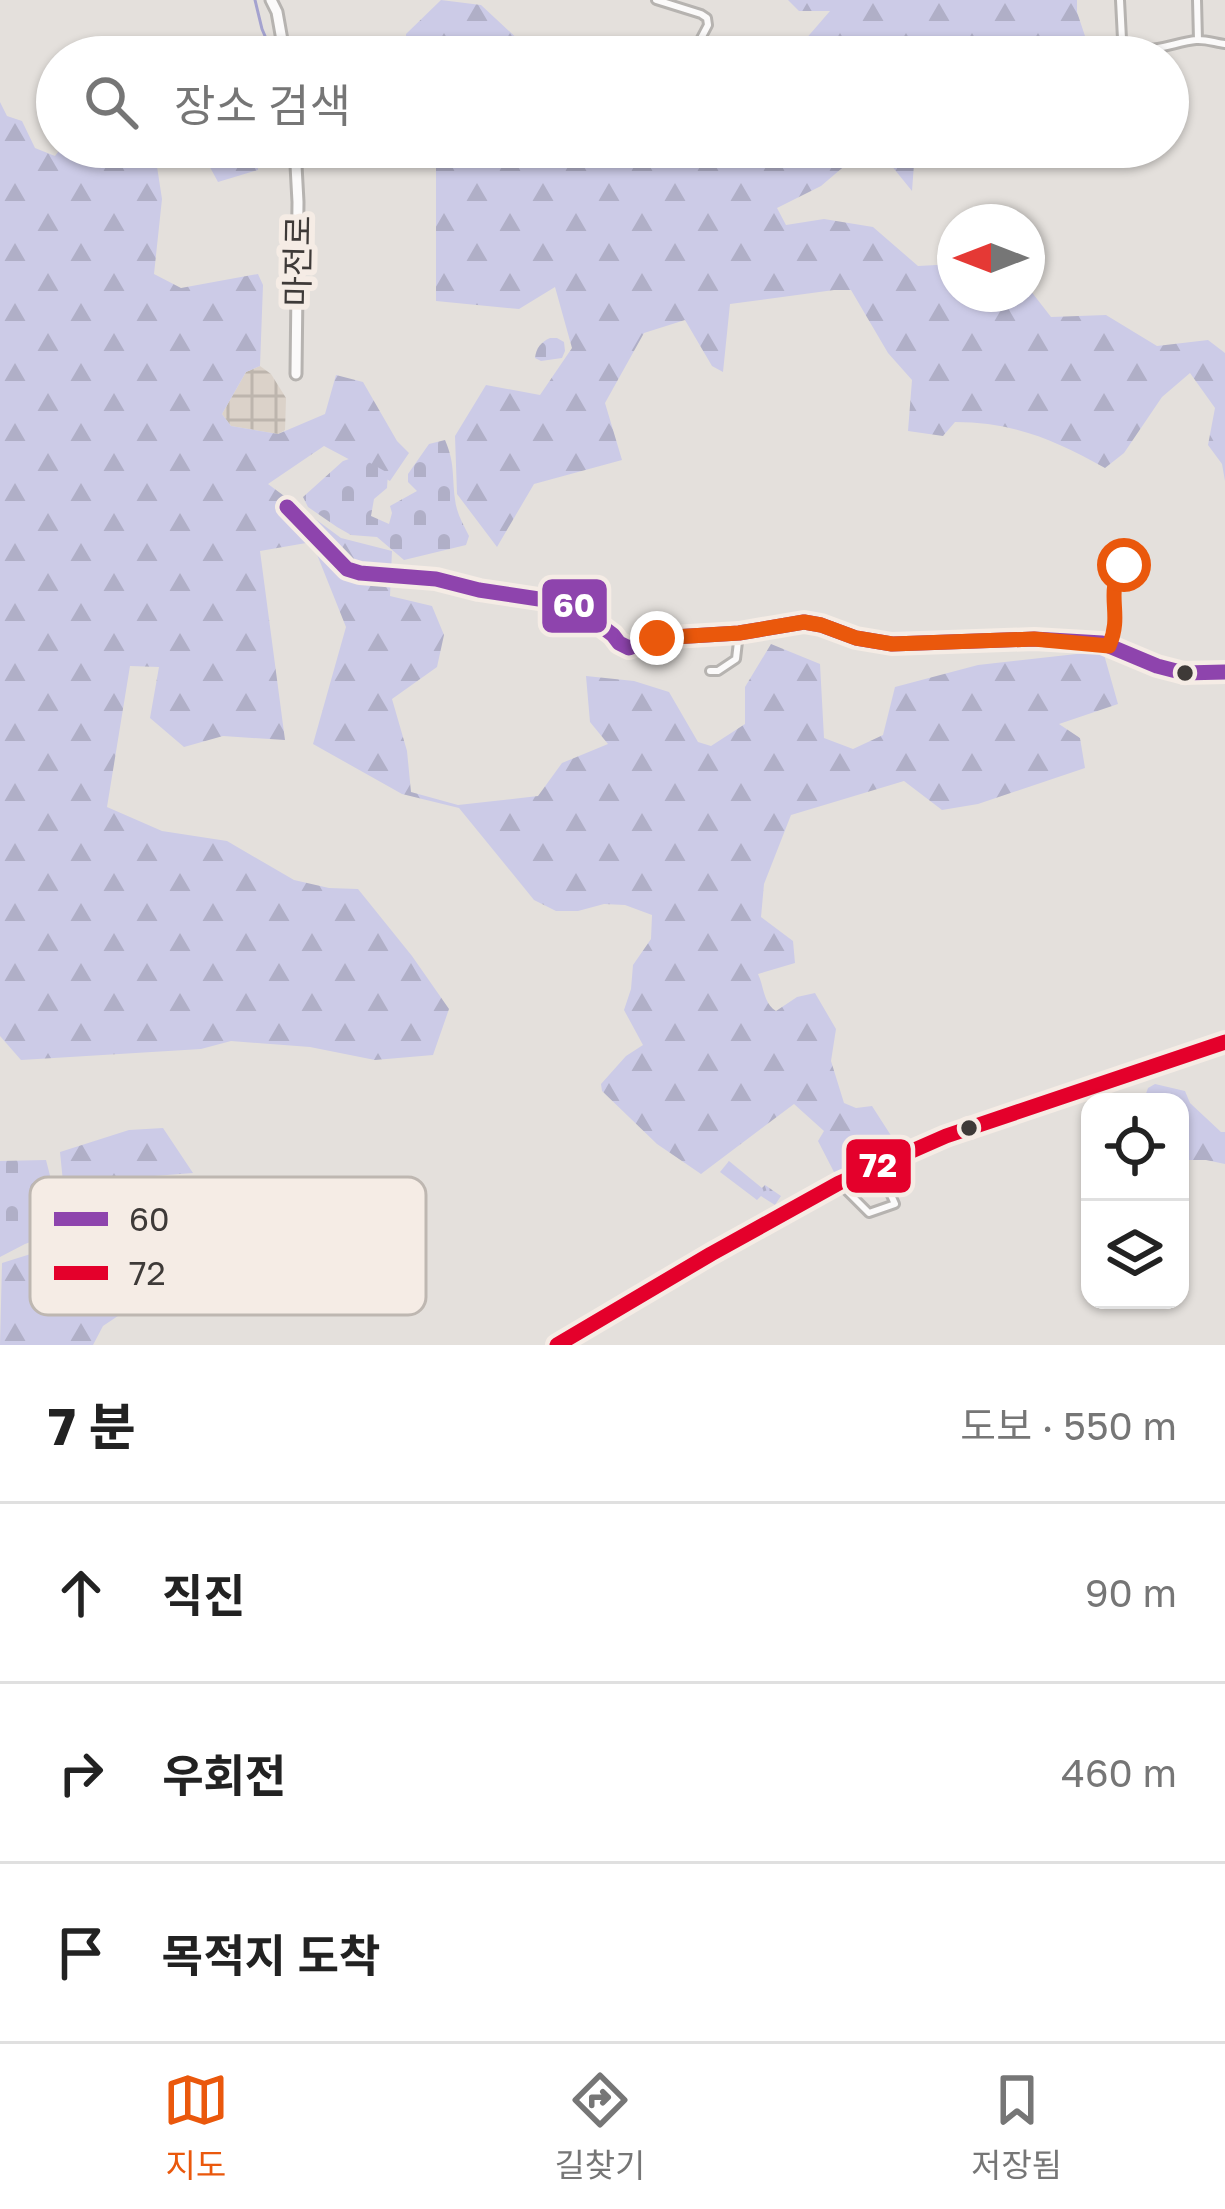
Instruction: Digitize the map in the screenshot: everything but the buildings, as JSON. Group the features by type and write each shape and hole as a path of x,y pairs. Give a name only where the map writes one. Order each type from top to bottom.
{"main road":[{"path":"271,0 281,36"},
{"name":"마전로","path":"296,168 296,374"},
{"path":"557,1345 839,1183 946,1136 1225,1040"}],"street":[{"path":"656,0 701,14 708,25 702,36"},
{"path":"1120,0 1122,36"},
{"path":"1197,0 1198,40"},
{"path":"1189,42 1225,44"},
{"path":"287,507 347,569 436,579 572,604 624,647 657,638 739,633 804,622 892,644 1034,639 1109,646 1184,673 1225,671"},
{"path":"1109,646 1118,621 1114,582 1124,565 1141,554"},
{"path":"710,671 736,659 739,633"},
{"path":"839,1183 869,1213 876,1213 895,1204 886,1184 889,1161"}],"shaded area":[{"path":"260,366 286,398 285,430 278,434 231,426 222,414 246,372"}],"green space":[{"path":"441,0 481,5 514,36 406,36"},
{"path":"788,0 1077,0 1085,36 808,36 830,11 799,11"},
{"path":"0,102 7,116 22,121 36,148 36,168 157,168 162,199 154,274 181,288 258,274 263,285 260,366 246,372 222,414 231,426 278,434 325,414 336,375 363,382 409,453 390,481 324,446 268,484 341,538 392,551 390,596 432,606 444,635 437,667 392,699 407,751 411,792 458,805 538,796 562,763 608,744 590,722 586,676 634,681 669,692 698,742 711,746 745,724 745,687 771,644 820,664 824,738 853,749 883,735 895,687 978,665 1103,651 1118,704 1059,724 1080,738 1085,768 978,804 942,810 904,781 791,815 764,884 761,917 793,941 795,963 758,974 764,994 776,1011 797,997 815,993 836,1029 831,1061 844,1103 856,1108 872,1106 899,1148 835,1174 818,1141 824,1131 794,1104 701,1174 657,1144 602,1091 601,1084 643,1045 624,1010 633,965 651,939 652,915 625,905 604,904 556,911 534,900 459,808 402,794 313,744 346,627 312,542 260,551 285,740 223,736 184,747 150,718 159,667 130,666 107,807 162,831 227,841 294,880 358,889 449,1009 433,1055 375,1060 310,1047 231,1041 201,1049 21,1060 0,1036"},
{"path":"210,168 258,168 258,170 218,182"},
{"path":"436,168 842,168 821,186 777,208 786,225 824,219 873,227 918,266 937,265 937,312 1045,309 1051,317 1106,315 1157,346 1208,340 1225,353 1225,481 1222,464 1208,445 1215,408 1190,373 1162,397 1124,453 1105,468 1051,441 996,425 955,422 943,436 908,431 912,380 888,353 851,290 834,290 730,304 723,372 712,366 685,320 644,333 605,403 622,460 534,484 497,547 457,494 455,436 486,385 540,395 572,348 555,287 519,309 436,301"},
{"path":"893,168 914,168 912,191"},
{"path":"550,338 564,342 562,358 535,358 536,351"},
{"path":"445,440 457,509 469,536 466,545 404,560 377,537 351,535 337,527 308,507 303,497 343,461 358,456 388,473 387,488 374,499 371,516 389,524 390,506 417,491 408,482 408,474 429,444"},
{"path":"1155,1084 1186,1093 1146,1093"},
{"path":"1189,1101 1225,1132 1225,1164 1189,1160"},
{"path":"163,1128 193,1173 62,1177 60,1152 129,1130"},
{"path":"46,1160 50,1177 30,1177 30,1242 0,1257 0,1161"},
{"path":"729,1161 762,1188 765,1185 781,1196 775,1205 761,1196 757,1200 720,1172"},
{"path":"30,1254 30,1315 119,1315 103,1326 93,1345 0,1345 2,1263"}],"waterway":[{"path":"255,0 265,36"}],"transit line":[{"name":"60","path":"287,507 347,569 436,579 572,604 629,648 657,638 739,633 804,622 892,644 1034,639 1102,643 1184,673 1225,672"},
{"name":"72","path":"557,1345 839,1183 946,1136 1225,1042"}],"route":[{"path":"657,638 739,633 804,622 892,644 1034,639 1109,646 1118,621 1114,582 1124,565"}]}
